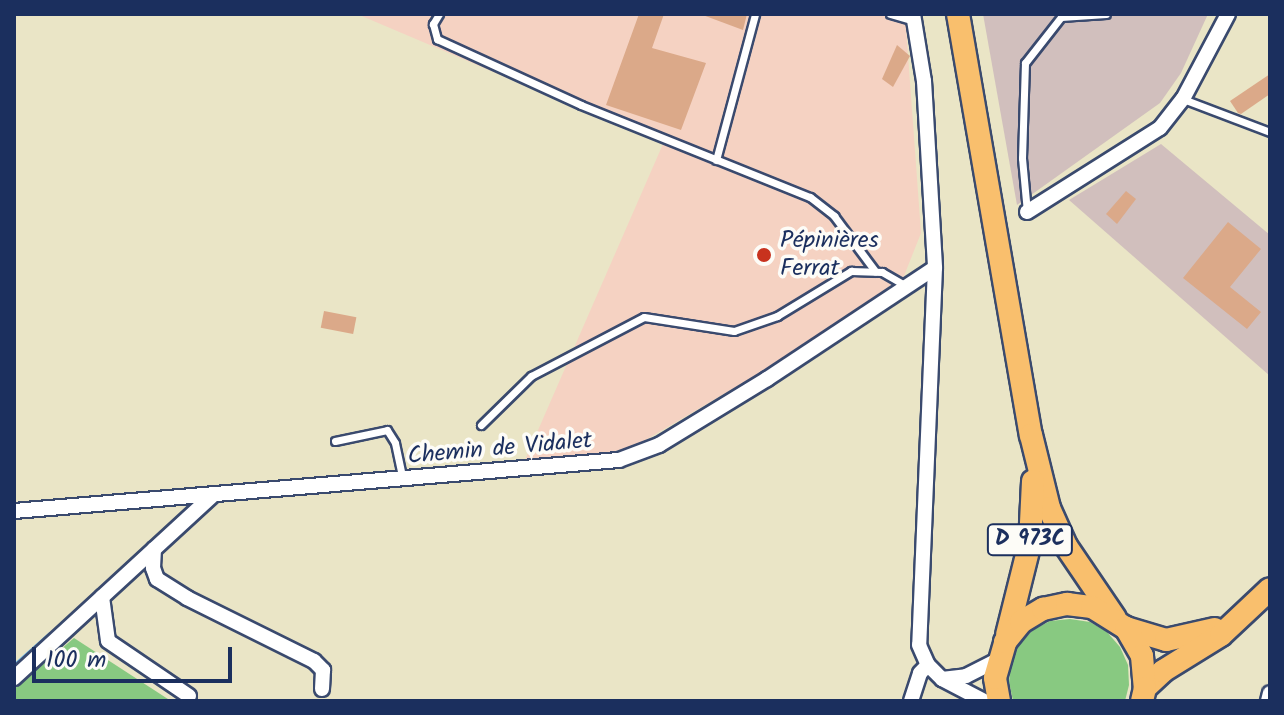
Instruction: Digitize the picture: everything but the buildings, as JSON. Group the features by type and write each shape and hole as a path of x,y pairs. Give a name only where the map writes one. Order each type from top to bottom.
{"main road":[{"name":"D 973C","path":"958,14 1031,435 1049,508 1066,546 1121,623"},
{"name":"D 973C","path":"1001,651 1030,543 1033,498 1031,435"},
{"path":"1144,696 1163,671 1221,635 1270,589"},
{"path":"999,701 1001,651 1021,622 1043,609 1067,604 1092,607 1121,623 1166,640 1189,638 1235,622"},
{"path":"1121,623 1142,656 1144,696"}],"street":[{"path":"1027,212 1160,128 1183,99 1228,14"},
{"path":"914,18 924,81 935,268 919,645 928,665 942,679 984,701"},
{"name":"Chemin de Vidalet","path":"14,511 619,460 643,453 767,379 935,268"},
{"path":"14,678 213,495"},
{"path":"154,549 153,568 157,579 187,598 314,661 323,670 322,689"},
{"path":"102,597 108,641 189,696"},
{"path":"942,679 966,676 1001,651"},
{"path":"911,701 920,673 928,665"},
{"path":"1268,701 1270,693"}],"lane":[{"path":"439,14 433,24 437,39 581,105 820,204 875,271 908,287"},
{"path":"716,160 755,14"},
{"path":"890,14 914,18"},
{"path":"1027,212 1022,158 1025,63 1061,17 1106,14"},
{"path":"1183,99 1270,132"},
{"path":"481,425 543,368 644,317 683,320 725,330 743,329 777,316 851,271 875,271"},
{"path":"335,441 387,430 395,443 402,480"}],"shaded area":[{"name":"Pépinières Ferrat","path":"357,14 905,14 921,233 904,276 800,349 637,445 604,454 525,460 663,144"},
{"path":"983,14 1208,14 1181,73 1160,103 1017,205"},
{"path":"1161,144 1270,235 1270,376 1069,200"}],"green space":[{"path":"1070,619 1090,622 1107,632 1120,647 1128,665 1129,685 1125,701 1013,701 1009,682 1011,663 1019,645 1033,630 1050,621"},
{"path":"74,638 171,701 14,701 14,689"}],"waterway":[{"path":"14,666 50,634"}],"place":[{"name":"Pépinières Ferrat","path":"764,255"}]}
